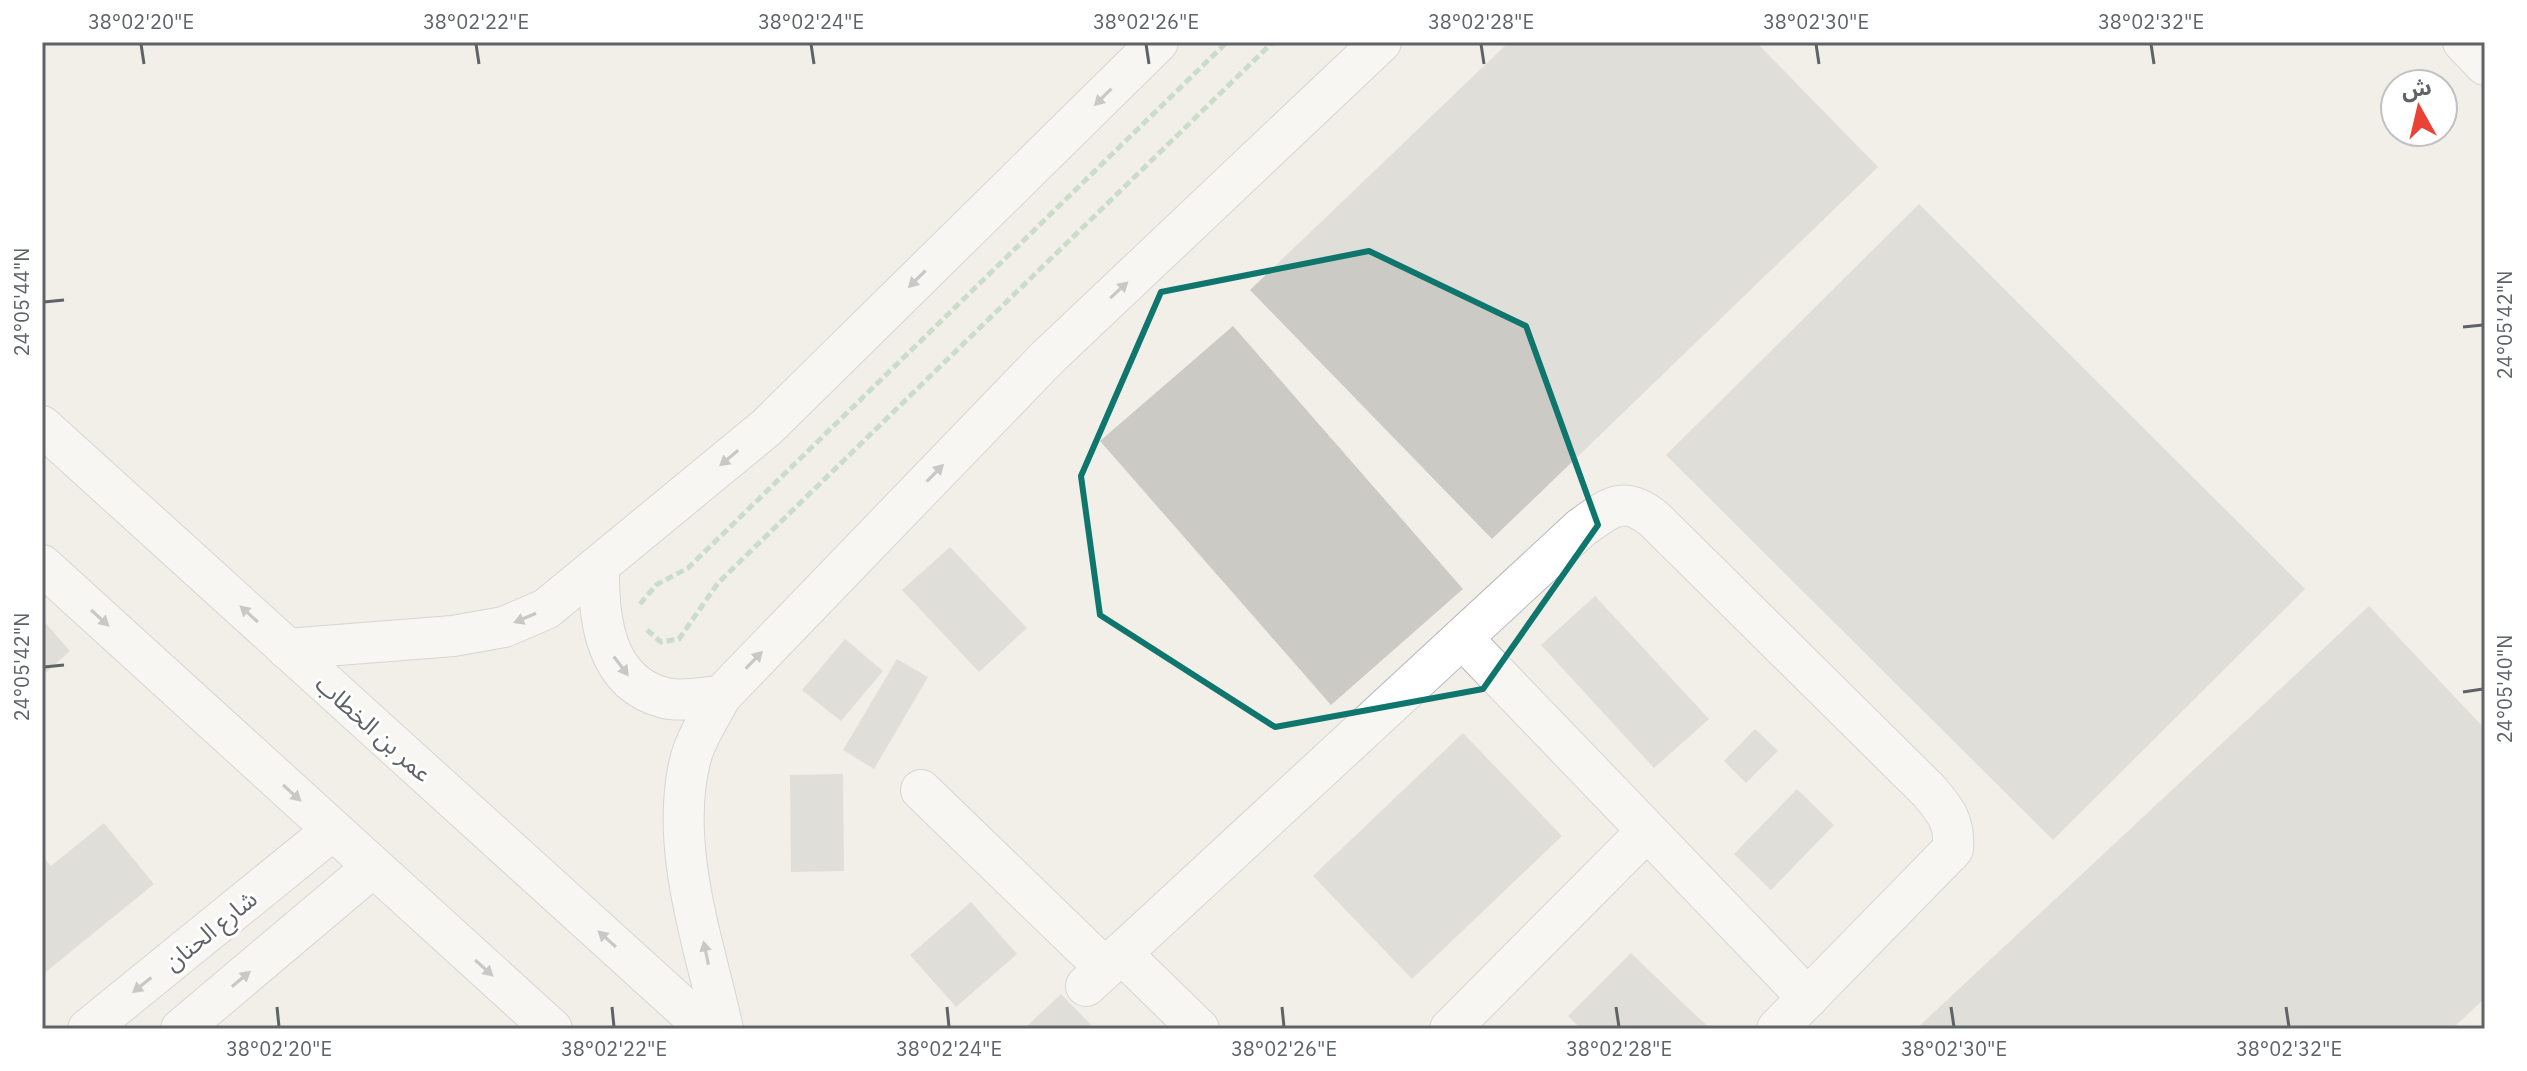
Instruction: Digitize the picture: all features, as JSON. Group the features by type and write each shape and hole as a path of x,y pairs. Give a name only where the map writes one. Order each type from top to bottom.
{"street":[{"path":"287,649 453,636 504,627 546,609 767,427 1158,42"},
{"path":"723,1029 682,840 682,800 692,754 721,696 1047,358 1381,42"},
{"path":"2463,42 2485,65"},
{"name":"عمر بن الخطاب","path":"42,426 707,1029"},
{"path":"1104,969 1581,528 1619,504 1638,506 1929,791 1948,813 1954,830 1953,849 1777,1029"},
{"path":"42,565 552,1029"},
{"path":"599,566 602,634 618,666 638,686 666,699 721,696"},
{"path":"1462,638 1808,998"},
{"path":"921,790 1104,969 1199,1029"},
{"name":"شارع الحنان","path":"88,1029 333,830"},
{"path":"1450,1029 1647,831"},
{"path":"181,1029 373,867"}],"path":[{"path":"640,616 638,606 656,585 688,568 1227,42"},
{"path":"642,626 661,642 679,639 718,583 1273,42"}],"highlighted area":[{"path":"1369,251 1526,326 1598,525 1483,689 1275,727 1100,615 1081,476 1161,292"}],"building":[{"path":"1509,42 1756,42 1878,167 1492,539 1250,290"},
{"path":"1919,204 2305,589 2053,840 1666,455"},
{"path":"1233,326 1463,589 1331,705 1100,441"},
{"path":"950,547 1027,628 979,672 902,590"},
{"path":"1595,596 1709,719 1654,768 1541,645"},
{"path":"2369,606 2485,729 2485,998 2452,1029 1916,1029"},
{"path":"42,619 70,651 42,676"},
{"path":"845,639 883,671 841,721 802,690"},
{"path":"897,659 928,677 874,769 843,750"},
{"path":"1755,729 1778,751 1746,783 1724,761"},
{"path":"1463,733 1562,836 1412,979 1313,876"},
{"path":"843,774 844,871 791,872 790,775"},
{"path":"1797,789 1834,825 1771,890 1734,854"},
{"path":"104,823 154,884 42,975 42,856 51,866"},
{"path":"971,902 1017,954 956,1007 910,955"},
{"path":"1631,953 1711,1029 1581,1029 1568,1016"},
{"path":"1061,994 1091,1025 1087,1029 1024,1029"}]}
